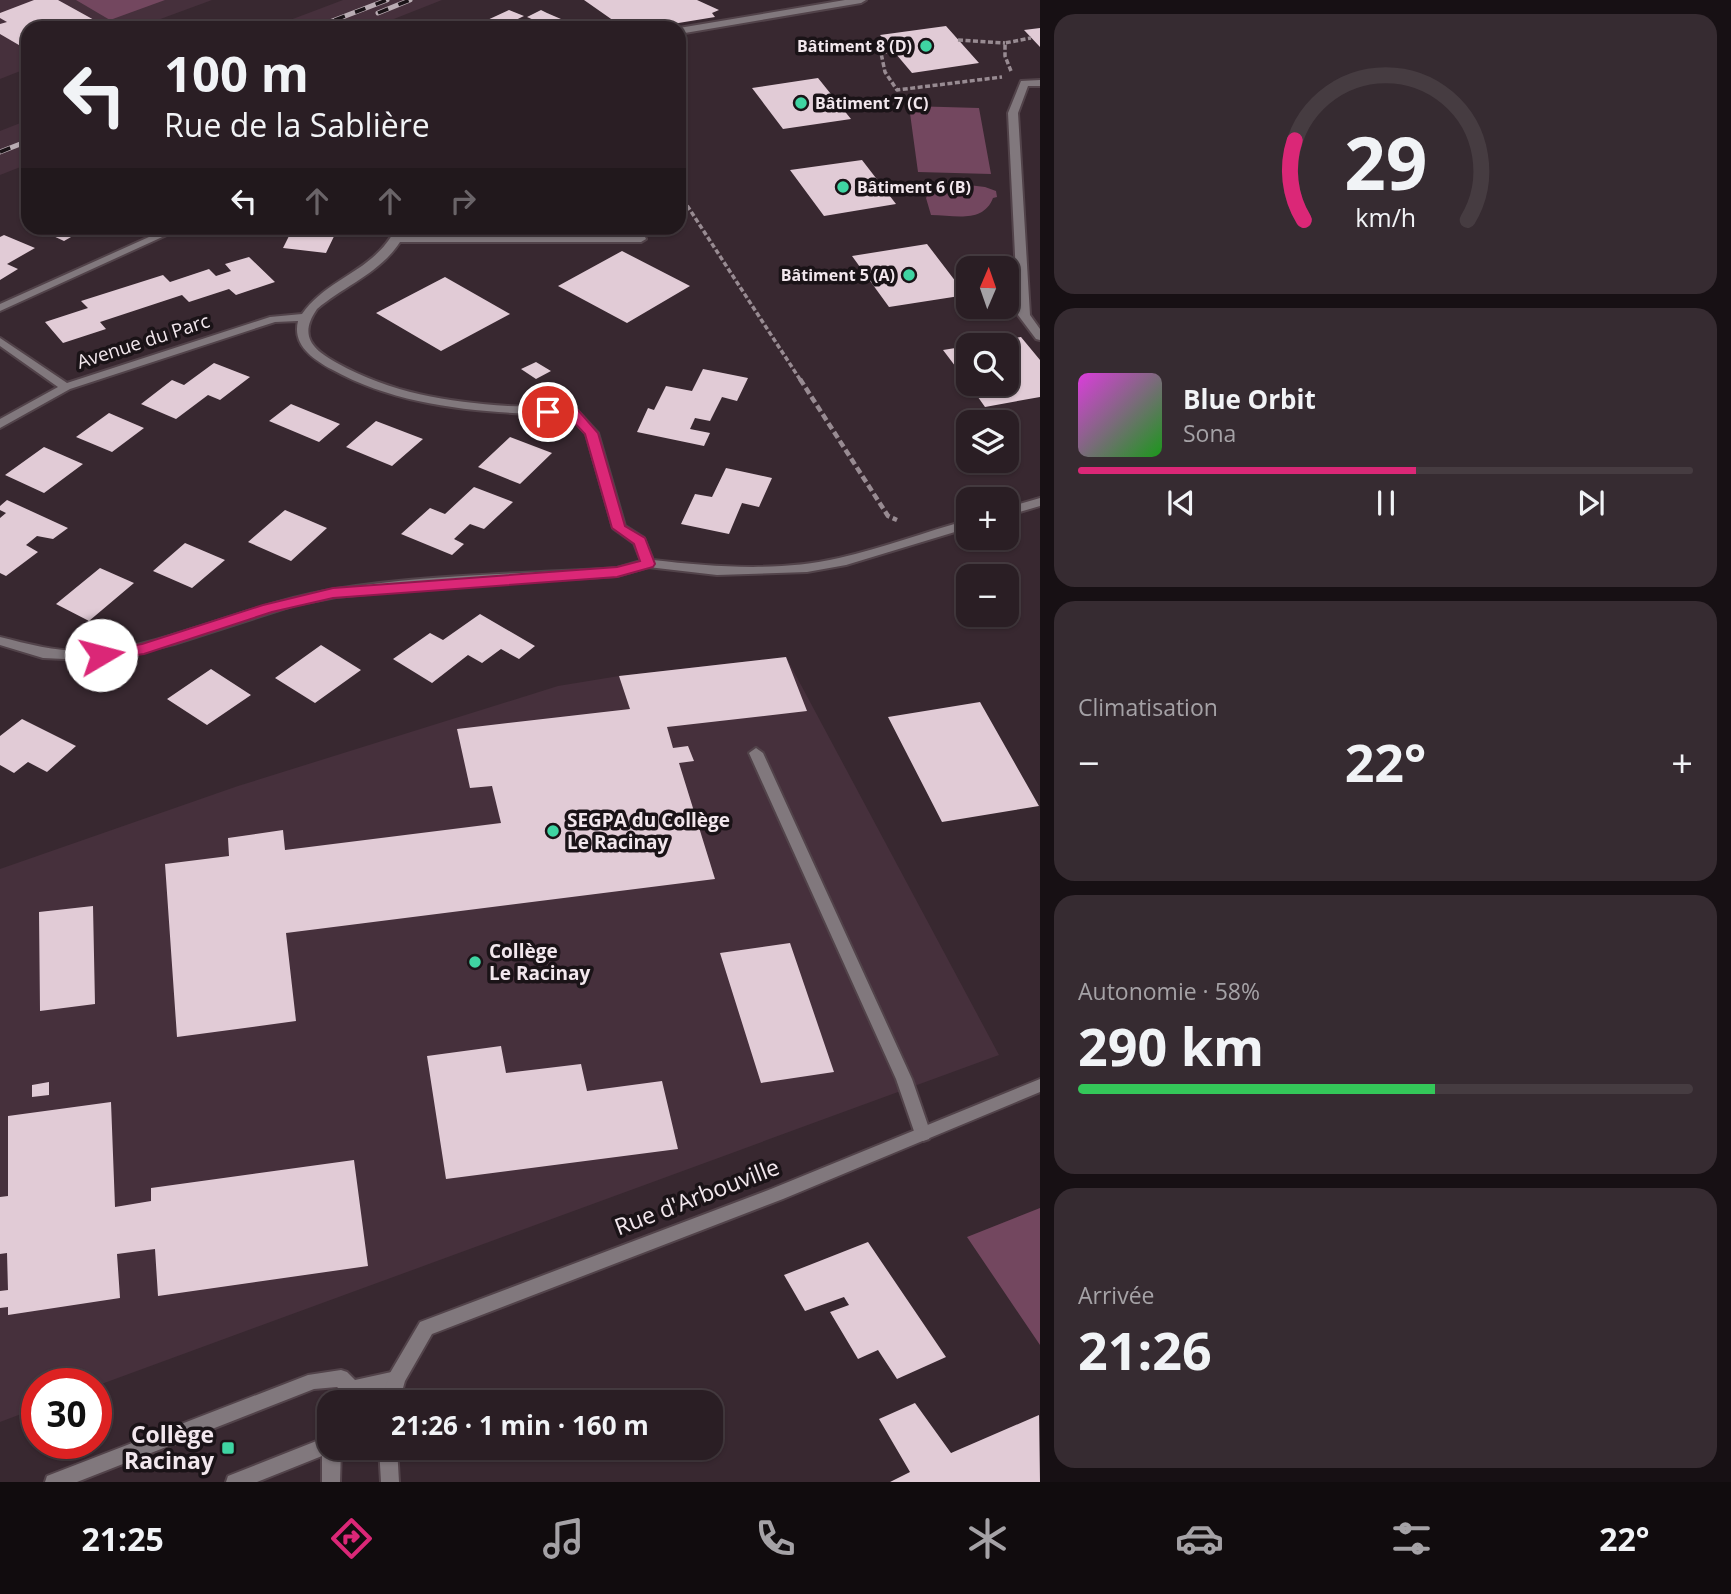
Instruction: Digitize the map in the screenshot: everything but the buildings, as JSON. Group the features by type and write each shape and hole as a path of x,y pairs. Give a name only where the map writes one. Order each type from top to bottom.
{"street":[{"path":"686,30 861,0"},
{"path":"1040,83 1024,83 1013,113 1024,315 1040,337"},
{"path":"0,308 162,235"},
{"path":"397,235 388,251 321,301 305,317 302,334 306,346 341,371 410,400 573,413 592,433 619,528 640,541 648,564"},
{"path":"479,235 641,239"},
{"name":"Avenue du Parc","path":"0,424 66,387 274,319 305,317"},
{"path":"0,341 66,387"},
{"path":"1019,508 1040,502"},
{"path":"0,641 20,649 60,657 115,654 144,649 269,608 333,593 617,572 648,564 717,571 807,568 841,562 956,528"},
{"path":"756,753 904,1079 923,1134"},
{"name":"Rue d'Arbouville","path":"393,1390 396,1379 426,1328 777,1194 1040,1085"},
{"path":"54,1482 314,1381 341,1378 347,1390"},
{"path":"364,1390 396,1379"},
{"path":"235,1482 317,1451"},
{"path":"331,1460 331,1482"},
{"path":"389,1460 390,1482"}],"path":[{"path":"958,40 1005,43 1031,38"},
{"path":"894,51 881,53 885,72 897,90 1015,75 1005,56 1005,43"},
{"path":"686,204 888,516 900,521"}],"shaded area":[{"path":"0,0 212,0 155,21 21,21 21,71 0,79"},
{"path":"76,0 165,0 110,20"},
{"path":"343,0 442,0 389,21 288,21"},
{"path":"909,106 979,108 991,174 918,172"},
{"path":"21,123 21,167 0,175 0,131"},
{"path":"943,182 985,187 996,191 997,197 993,198 982,212 975,215 931,215 926,198 932,188"},
{"name":"Collège Le Racinay","path":"786,657 999,1055 112,1380 112,1368 21,1368 21,1414 0,1422 0,869 238,786 558,686 619,676"},
{"path":"1040,1208 1040,1345 967,1237"}],"railway":[{"path":"332,21 387,0"},
{"path":"378,13 410,0"},
{"path":"0,152 21,144"}],"place":[{"name":"Bâtiment 8 (D)","path":"926,46"},
{"name":"Bâtiment 7 (C)","path":"801,103"},
{"name":"Bâtiment 6 (B)","path":"843,187"},
{"name":"Bâtiment 5 (A)","path":"909,275"},
{"name":"SEGPA du Collège Le Racinay","path":"553,831"},
{"name":"Collège Le Racinay","path":"475,962"},
{"name":"Collège Racinay","path":"228,1448"}],"route":[{"path":"101,655 144,649 269,608 333,593 617,572 648,564 640,541 619,528 592,433 573,413 548,412"}]}
